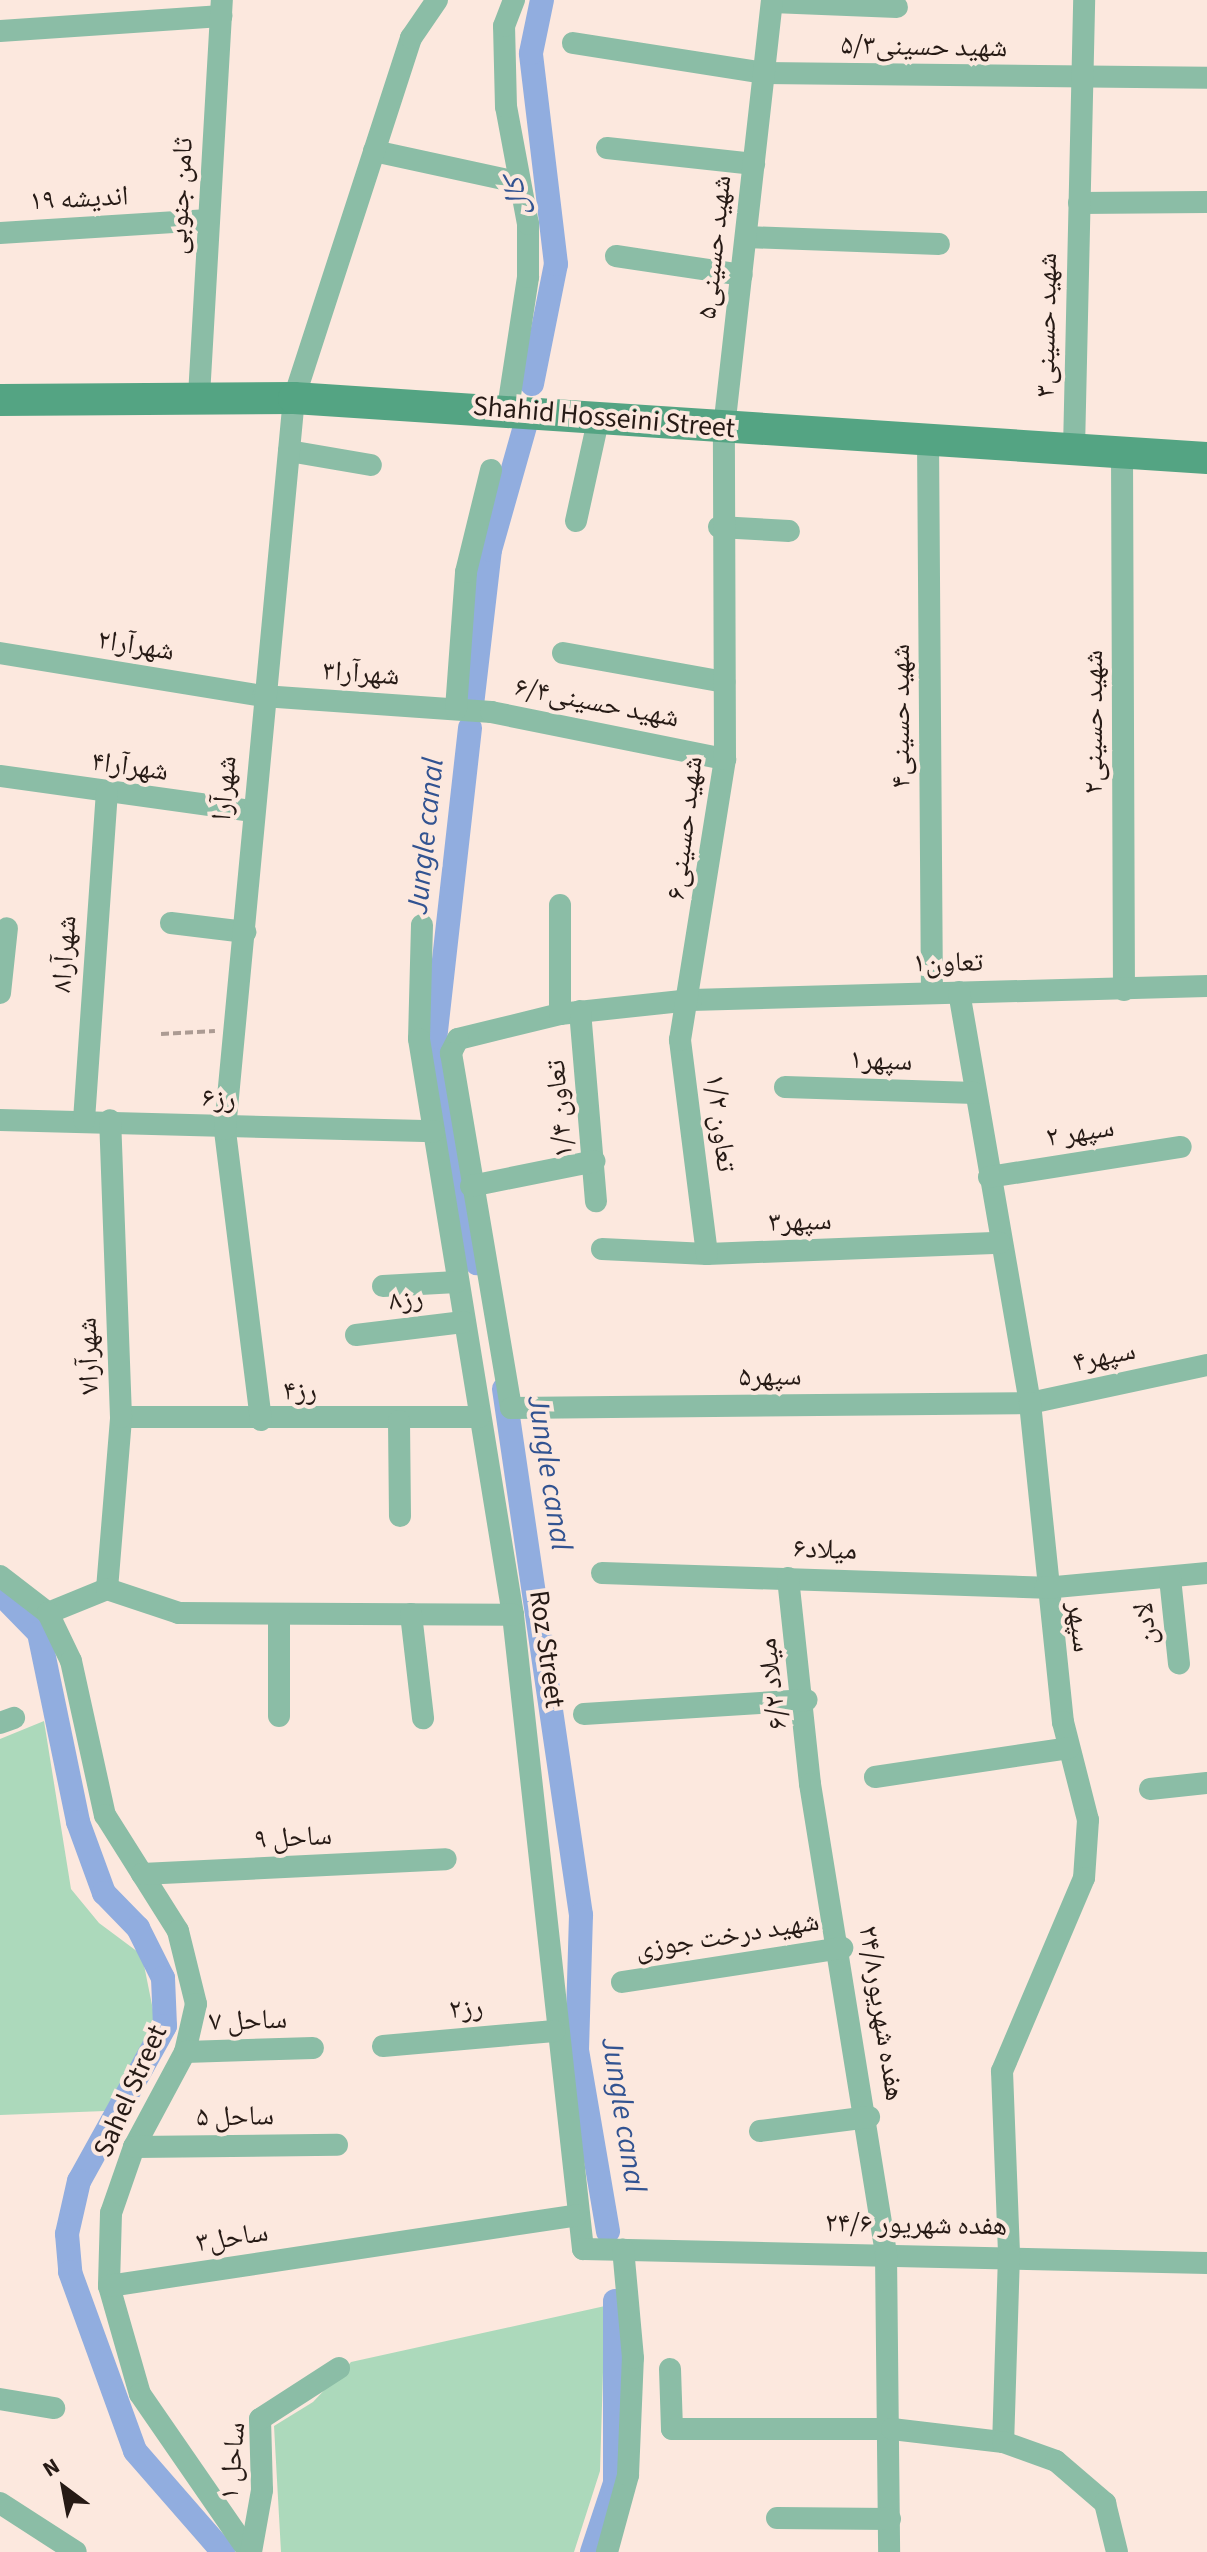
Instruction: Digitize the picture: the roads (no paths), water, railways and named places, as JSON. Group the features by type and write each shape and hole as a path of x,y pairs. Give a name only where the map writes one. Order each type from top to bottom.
{"main road":[{"name":"Shahid Hosseini Street","path":"0,400 199,396 508,408 724,428 1207,458"}],"street":[{"name":"شهرآرا","path":"261,1420 225,1129 229,1030 245,932 251,811 294,398 411,38 437,0"},
{"path":"508,408 528,277 528,224 517,182 504,39 514,0"},
{"name":"شهید حسینی۳","path":"1074,449 1084,0"},
{"path":"772,1 897,7"},
{"name":"شهید حسینی۵","path":"724,428 772,1"},
{"path":"0,31 221,8"},
{"name":"ثامن جنوبی","path":"199,396 221,8"},
{"name":"شهید حسینی۵/۳","path":"573,43 764,73 1082,80 1207,78"},
{"path":"607,148 754,164"},
{"path":"374,151 517,182"},
{"path":"1079,203 1207,202"},
{"name":"اندیشه ۱۹","path":"0,233 209,220"},
{"path":"746,237 939,244"},
{"path":"616,256 742,275"},
{"path":"576,521 599,416"},
{"name":"شهید حسینی۶","path":"691,1000 725,759 719,527 724,428"},
{"name":"شهید حسینی۴","path":"928,439 932,992"},
{"path":"289,451 371,465"},
{"name":"شهید حسینی۲","path":"1122,454 1124,990"},
{"path":"456,709 466,572 491,470"},
{"path":"719,527 789,531"},
{"name":"شهرآرا۲","path":"0,653 263,696"},
{"path":"563,653 724,682"},
{"name":"شهرآرا۳","path":"263,696 456,709"},
{"name":"شهید حسینی۶/۴","path":"456,709 725,759"},
{"name":"شهرآرا۴","path":"0,776 251,811"},
{"name":"شهرآرا۸","path":"84,1120 107,793"},
{"name":"تعاون ۱/۴","path":"560,905 570,1013 595,1161 596,1201"},
{"path":"171,923 245,932"},
{"name":"Roz Street","path":"422,925 419,1039 513,1615 538,1815 554,2031 577,2215 583,2249 623,2249"},
{"path":"0,993 7,928"},
{"name":"تعاون۱","path":"691,1000 1207,986"},
{"name":"سپهر","path":"959,992 1030,1403 1045,1588 1069,1748 1088,1820 1084,1878 1002,2071 1009,2255 1003,2442"},
{"path":"595,1161 471,1186 451,1053 458,1039 570,1013 691,1000"},
{"name":"تعاون ۱/۲","path":"691,1000 680,1040 707,1254"},
{"name":"سپهر۱","path":"785,1087 975,1093"},
{"name":"رز۶","path":"0,1120 110,1120 225,1129 434,1131"},
{"name":"شهرآرا۷","path":"107,1589 121,1417 110,1120"},
{"name":"سپهر ۲","path":"989,1177 1181,1147"},
{"name":"سپهر۵","path":"471,1186 511,1408 1030,1403"},
{"name":"سپهر۳","path":"602,1249 707,1254 1000,1243"},
{"path":"383,1286 457,1282"},
{"name":"رز۸","path":"356,1335 463,1322"},
{"name":"سپهر۴","path":"1030,1403 1198,1367"},
{"name":"رز۴","path":"121,1417 399,1421 479,1417"},
{"path":"399,1421 400,1516"},
{"name":"میلاد۶","path":"602,1573 1045,1588 1207,1573"},
{"path":"0,1576 48,1613 107,1589 179,1613 513,1615"},
{"name":"میلاد ۶/۲","path":"788,1578 807,1700 810,1784"},
{"name":"لادن","path":"1170,1578 1179,1664"},
{"name":"Sahel Street","path":"48,1613 71,1661 105,1815 178,1931 196,2004 185,2052 134,2147 111,2213 109,2286 140,2394 250,2552"},
{"path":"279,1614 279,1716"},
{"path":"411,1614 423,1718"},
{"path":"584,1714 807,1700"},
{"path":"875,1777 1069,1748"},
{"path":"1150,1789 1207,1783"},
{"name":"هفده شهریور۲۴/۸","path":"810,1784 842,1948 869,2117 886,2253 892,2429 889,2552"},
{"name":"ساحل ۹","path":"142,1874 446,1859"},
{"name":"شهید درخت جوزی","path":"622,1982 842,1948"},
{"name":"رز۲","path":"383,2046 554,2031"},
{"name":"ساحل ۷","path":"185,2052 313,2048"},
{"path":"760,2131 869,2117"},
{"name":"ساحل ۵","path":"134,2147 337,2145"},
{"name":"ساحل۳","path":"109,2286 577,2215"},
{"path":"607,2552 628,2475 633,2358 623,2249"},
{"name":"هفده شهریور ۲۴/۶","path":"623,2249 1009,2255 1207,2263"},
{"name":"ساحل ۱","path":"250,2552 262,2490 260,2419 339,2368"},
{"path":"670,2369 672,2429 892,2429 1003,2442 1056,2461 1105,2503 1117,2552"},
{"path":"0,2399 54,2408"},
{"path":"0,2503 76,2552"},
{"path":"777,2518 890,2519"}],"waterway":[{"name":"کال","path":"532,384 556,264 531,53 542,0"},
{"name":"کال","path":"472,705 490,550 526,423"},
{"name":"Jungle canal","path":"470,728 433,1060 477,1263"},
{"name":"Jungle canal","path":"504,1389 581,1915 577,2050 608,2231"},
{"name":"Jungle canal","path":"0,1593 39,1633 78,1822 104,1893 138,1928 163,1978 165,2026 79,2181 67,2234 70,2272 135,2451 223,2552"},
{"name":"Jungle canal","path":"592,2552 615,2483 615,2301"}]}
